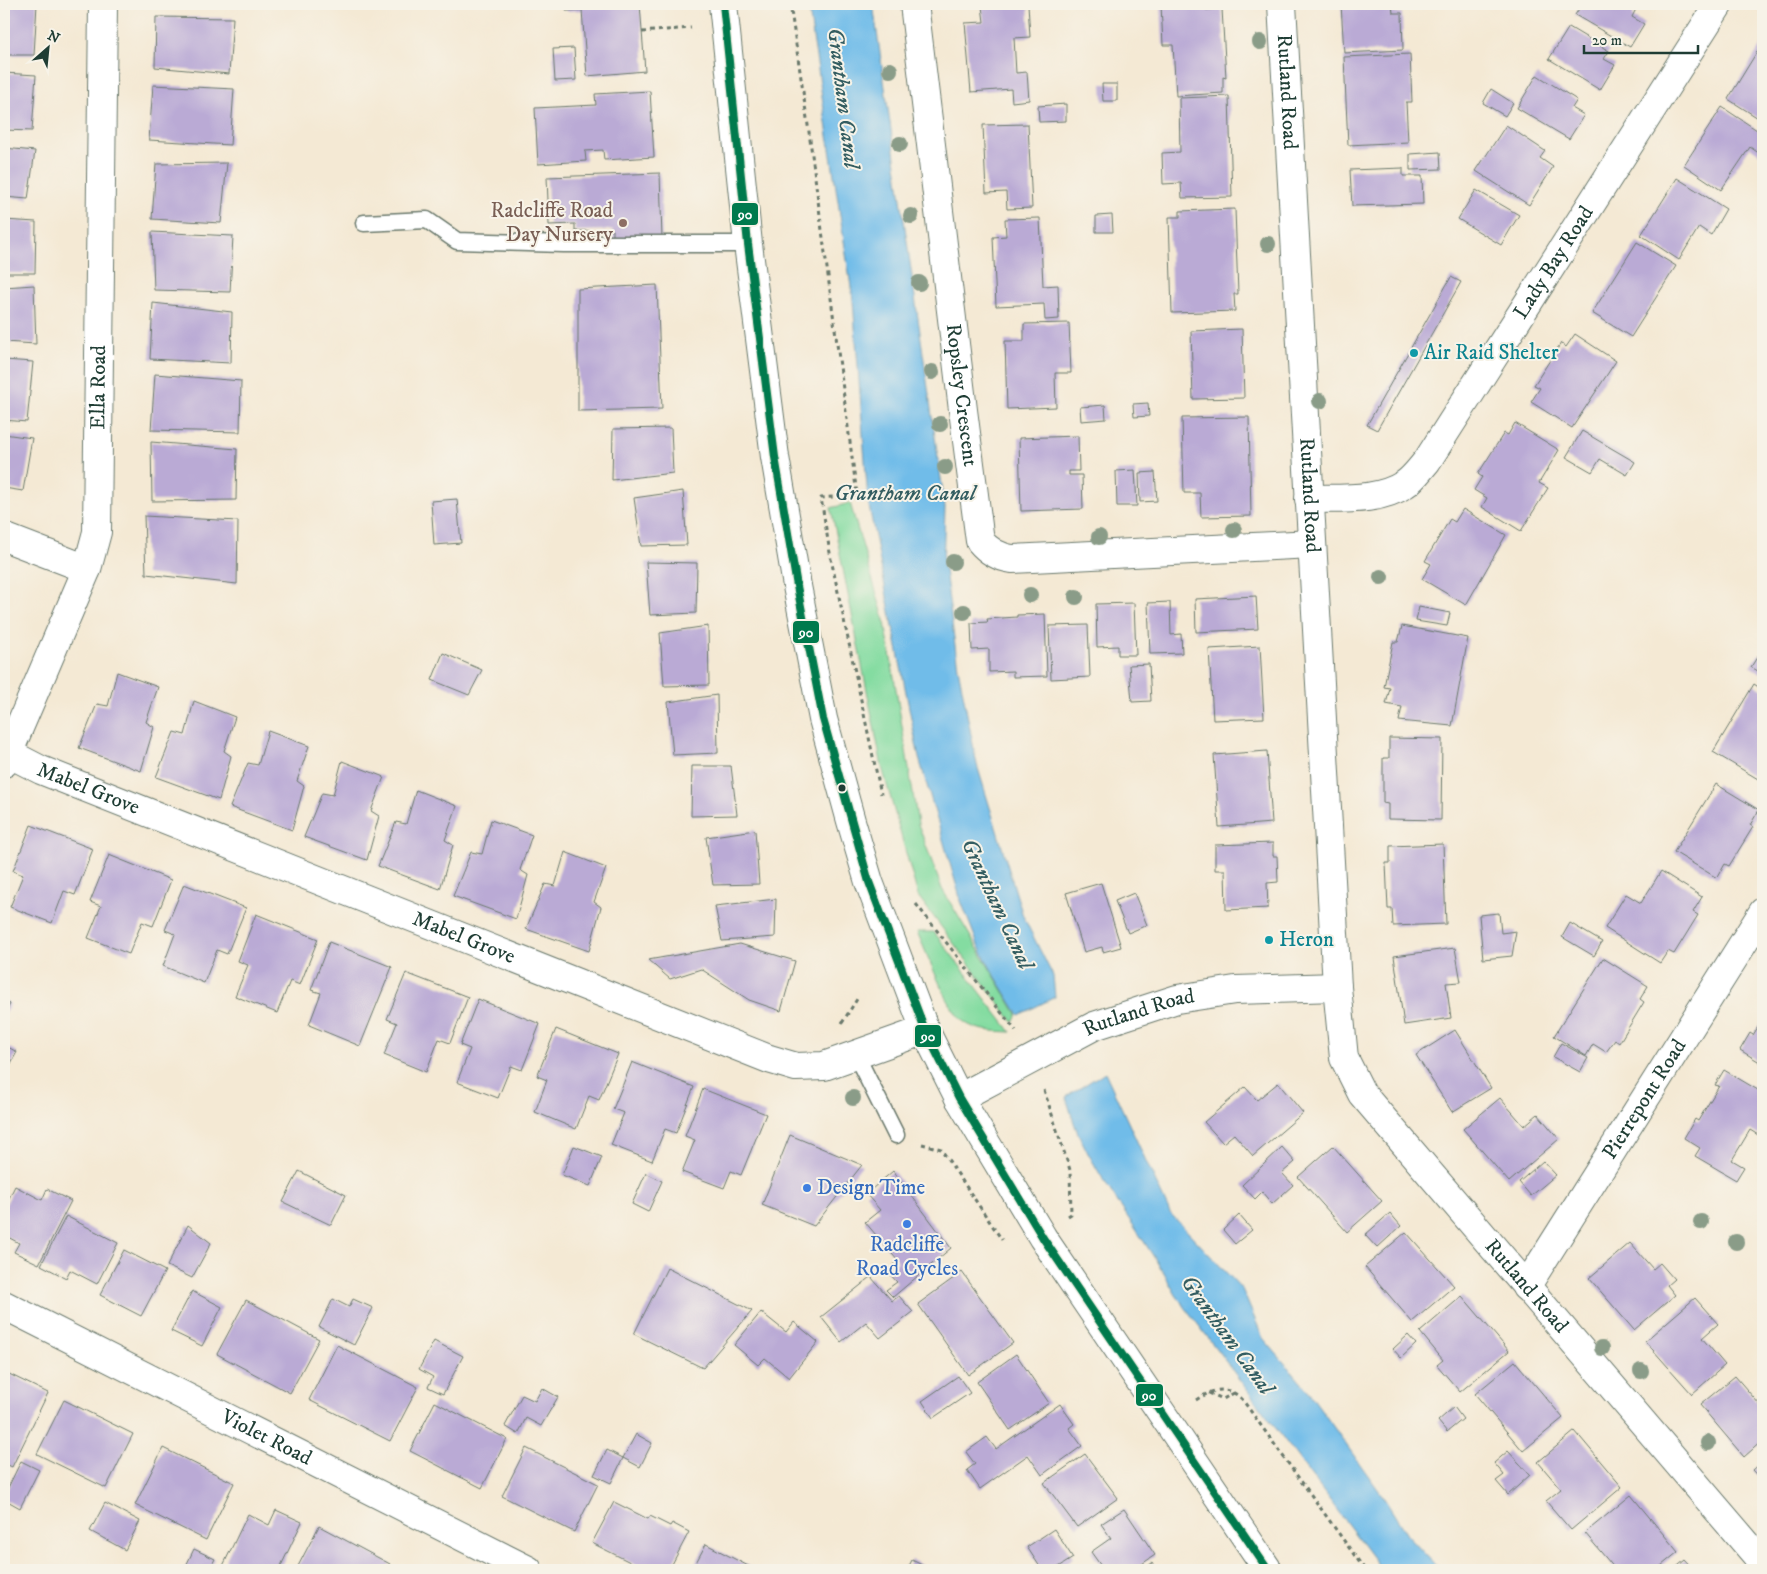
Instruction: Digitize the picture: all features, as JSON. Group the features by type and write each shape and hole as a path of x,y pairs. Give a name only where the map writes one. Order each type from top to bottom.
{"main road":[{"name":"Ella Road","path":"6,758 87,569 97,532 103,4"},
{"path":"723,4 748,244 775,457 797,586 823,719 850,821 869,882 925,1030 959,1098 1043,1238 1268,1570"},
{"name":"Ropsley Crescent","path":"914,4 980,541 992,552 1012,559 1312,544"},
{"name":"Rutland Road","path":"1282,4 1336,987 1344,1058 1362,1094 1763,1563"},
{"name":"Lady Bay Road","path":"1309,499 1356,498 1385,494 1406,484 1427,462 1719,4"},
{"path":"4,537 87,569"},
{"name":"Mabel Grove","path":"6,758 41,770 769,1059 796,1067 824,1066 925,1030"},
{"name":"Pierrepont Road","path":"1526,1286 1763,912"},
{"name":"Rutland Road","path":"959,1098 1094,1026 1177,999 1235,990 1336,987"},
{"name":"Violet Road","path":"4,1305 528,1570"}],"lane":[{"path":"364,223 427,220 457,241 564,244 748,244"},
{"path":"856,1055 896,1134"}],"path":[{"path":"790,4 809,132 857,495 821,498 830,558 882,799"},
{"path":"642,32 691,28"},
{"path":"911,899 1015,1030 1031,1059"},
{"path":"840,1027 859,996"},
{"path":"1043,1087 1070,1170 1071,1214"},
{"path":"1196,1400 1208,1392 1221,1389 1235,1392 1242,1399 1365,1570"},
{"path":"1208,1392 1223,1399 1235,1392"}],"green space":[{"path":"850,503 885,622 918,824 942,889 1017,1014 1013,1022 918,896 882,767 831,508"},
{"path":"917,932 934,932 1011,1032 974,1027 968,1025 957,1015 944,993"}],"water":[{"name":"Grantham Canal","path":"808,4 873,4 945,507 943,567 945,570 958,668 977,765 1023,916 1053,976 1055,997 1019,1015 978,945 961,901 919,758 868,501 853,300"},
{"name":"Grantham Canal","path":"1105,1072 1170,1213 1242,1289 1263,1338 1305,1387 1382,1495 1407,1535 1440,1570 1382,1570 1176,1295 1165,1274 1088,1154 1073,1120 1066,1097"}],"building":[{"path":"4,4 37,4 34,55 4,55"},
{"path":"566,4 640,4 645,71 587,76 582,10 566,11"},
{"path":"1028,4 1030,37 1014,38 1016,73 1027,72 1029,100 1012,102 1011,89 971,92 965,23 984,22 982,6"},
{"path":"1161,4 1206,4 1206,10 1222,9 1226,78 1223,77 1223,93 1176,96 1173,45 1163,45"},
{"path":"1341,4 1392,4 1393,13 1402,13 1403,50 1344,53"},
{"path":"1582,4 1626,4 1636,9 1632,17 1644,24 1630,47 1575,15"},
{"path":"156,17 233,18 229,74 155,67"},
{"path":"1569,27 1609,51 1604,59 1615,65 1600,90 1549,59"},
{"path":"1763,42 1763,121 1728,99"},
{"path":"574,48 576,80 555,81 553,49"},
{"path":"1410,54 1412,102 1406,102 1408,142 1348,145 1344,57"},
{"path":"4,73 36,75 32,131 4,130"},
{"path":"1537,75 1577,100 1572,108 1584,115 1569,139 1517,108"},
{"path":"1102,84 1117,84 1117,101 1103,101"},
{"path":"153,85 234,89 230,145 149,140"},
{"path":"1491,89 1513,103 1505,116 1483,103"},
{"path":"650,91 654,157 604,160 603,150 585,151 586,161 538,164 535,108 596,105 595,94"},
{"path":"1229,96 1232,197 1182,198 1181,183 1163,184 1162,153 1180,152 1179,98"},
{"path":"1066,104 1066,121 1039,122 1038,106"},
{"path":"1722,107 1763,134 1763,149 1760,154 1750,147 1721,190 1684,165"},
{"path":"1028,124 1032,208 1007,209 1006,192 986,193 983,125"},
{"path":"1506,125 1545,151 1540,158 1553,167 1529,205 1476,171"},
{"path":"4,148 35,151 28,199 4,197"},
{"path":"1440,152 1441,169 1410,170 1410,154"},
{"path":"227,163 221,223 152,219 156,164"},
{"path":"1403,168 1403,176 1422,176 1423,204 1352,206 1350,170"},
{"path":"660,173 662,239 613,241 613,230 575,231 575,224 549,225 547,177"},
{"path":"1677,178 1726,209 1711,235 1699,227 1679,260 1641,235"},
{"path":"1476,190 1519,215 1501,245 1458,219"},
{"path":"1235,209 1238,294 1234,294 1235,311 1172,313 1169,217 1180,217 1180,211"},
{"path":"1112,215 1113,232 1096,232 1096,216"},
{"path":"1040,218 1043,286 1058,285 1059,319 1045,320 1044,304 996,306 993,237 1006,236 1005,219"},
{"path":"4,220 36,222 35,273 4,273"},
{"path":"152,232 233,236 230,292 154,290"},
{"path":"1637,242 1676,266 1631,337 1592,313"},
{"name":"Air Raid Shelter","path":"1451,277 1461,282 1377,430 1367,425"},
{"path":"34,285 36,344 4,342 4,287"},
{"path":"657,285 662,409 578,411 578,289"},
{"path":"153,303 232,312 231,363 150,359"},
{"path":"1069,323 1071,373 1055,373 1056,407 1007,409 1005,341 1024,341 1024,324"},
{"path":"1242,329 1244,398 1193,399 1191,331"},
{"path":"1575,334 1616,361 1572,428 1531,402 1540,388 1534,385 1561,343 1566,347"},
{"path":"4,360 33,362 27,422 4,420"},
{"path":"155,374 241,381 240,432 151,430"},
{"path":"1148,403 1149,416 1134,417 1133,404"},
{"path":"1105,405 1106,419 1081,421 1080,407"},
{"path":"1249,417 1251,516 1201,517 1200,493 1184,493 1182,418"},
{"path":"1515,423 1559,450 1539,483 1548,488 1521,531 1482,507 1487,498 1474,490 1482,477 1478,474 1504,433 1508,435"},
{"path":"671,428 673,473 612,480 613,429"},
{"path":"1582,431 1635,462 1627,475 1600,459 1592,472 1566,457"},
{"path":"4,434 32,438 23,491 4,488"},
{"path":"1078,436 1079,471 1069,471 1069,475 1082,475 1083,509 1021,511 1019,438"},
{"path":"151,442 237,449 236,500 152,501"},
{"path":"1135,470 1137,506 1117,506 1116,471"},
{"path":"1155,472 1157,501 1140,502 1139,473"},
{"path":"683,491 687,545 641,546 634,498"},
{"path":"457,499 461,543 434,545 431,501"},
{"path":"1463,509 1506,535 1466,605 1422,579 1431,564 1425,561 1450,519 1455,522"},
{"path":"144,516 238,521 237,584 146,574"},
{"path":"646,562 697,563 696,613 650,615"},
{"path":"1256,596 1258,629 1196,632 1195,599"},
{"path":"1170,602 1171,635 1181,634 1182,653 1150,654 1148,603"},
{"path":"1134,603 1136,655 1118,655 1118,646 1097,647 1096,604"},
{"path":"1419,607 1450,613 1447,626 1416,621"},
{"path":"1045,614 1047,676 1013,677 1013,671 989,672 989,649 972,650 971,623 988,622 987,619 1017,617 1017,615"},
{"path":"1088,625 1090,677 1051,679 1049,626"},
{"path":"708,626 709,685 664,686 660,633"},
{"path":"1402,626 1468,638 1452,726 1399,721 1402,707 1386,704 1390,688 1384,687 1393,642 1398,642"},
{"path":"1260,646 1264,718 1213,720 1209,649"},
{"path":"443,653 482,670 469,695 432,680"},
{"path":"1759,654 1763,657 1763,674 1751,667"},
{"path":"1149,664 1151,701 1132,702 1129,665"},
{"path":"117,672 158,687 146,722 154,727 141,771 79,748 97,704 108,706"},
{"path":"1754,684 1763,690 1763,782 1713,752"},
{"path":"717,695 718,753 673,755 668,702"},
{"path":"194,701 235,717 224,751 231,756 219,800 156,777 174,732 185,735"},
{"path":"268,731 309,746 297,781 304,786 292,830 230,807 248,763 258,765"},
{"path":"1389,738 1442,739 1441,820 1388,819 1388,804 1383,803 1383,758 1389,758"},
{"path":"1267,751 1272,823 1219,827 1214,755"},
{"path":"342,761 384,777 371,811 379,816 367,860 304,837 322,793 333,795"},
{"path":"692,766 731,766 737,815 691,816"},
{"path":"1716,784 1759,810 1750,825 1753,827 1729,866 1725,864 1717,878 1674,852"},
{"path":"416,790 457,806 445,840 453,845 440,889 378,866 396,822 406,824"},
{"path":"491,820 532,835 520,870 528,875 516,919 453,896 471,852 482,854"},
{"path":"31,825 93,849 75,895 64,891 52,923 10,907 23,875 13,871"},
{"path":"755,830 759,884 713,885 706,837"},
{"path":"1273,843 1273,856 1277,856 1278,882 1267,883 1268,908 1226,910 1225,870 1215,870 1215,845"},
{"path":"1443,844 1446,924 1393,926 1392,909 1388,909 1386,863 1390,863 1390,846"},
{"path":"565,852 606,868 594,902 601,907 589,951 526,929 545,884 555,886"},
{"path":"109,855 171,880 153,926 142,922 129,954 88,938 101,906 90,902"},
{"path":"1661,871 1702,897 1693,912 1698,915 1674,954 1668,951 1660,963 1605,928 1626,894 1641,903"},
{"path":"1101,883 1121,947 1103,952 1102,947 1084,952 1066,893"},
{"path":"184,884 246,908 227,954 217,950 204,983 163,966 175,934 165,930"},
{"path":"1134,893 1147,925 1128,933 1115,901"},
{"path":"776,899 775,937 722,941 715,906"},
{"path":"1499,913 1501,933 1516,931 1512,956 1483,959 1479,915"},
{"path":"256,914 318,939 300,985 290,981 277,1013 235,996 248,965 238,961"},
{"path":"1570,923 1602,942 1594,956 1562,937"},
{"path":"329,942 392,967 360,1046 309,1025 321,993 311,990"},
{"path":"740,944 795,961 781,1011 749,1000 701,969 670,979 648,960"},
{"path":"1455,948 1461,982 1446,983 1451,1018 1404,1025 1394,956"},
{"path":"1603,958 1648,986 1640,999 1644,1002 1619,1043 1615,1040 1606,1052 1593,1044 1586,1056 1554,1036"},
{"path":"406,973 468,997 450,1043 439,1039 426,1072 384,1055 397,1023 387,1019"},
{"path":"478,999 540,1024 522,1070 511,1066 498,1098 457,1082 470,1049 460,1045"},
{"path":"4,1000 10,1004 4,1016"},
{"path":"1763,1019 1763,1064 1740,1050 1750,1033 1753,1035"},
{"path":"556,1029 618,1054 599,1100 589,1096 576,1129 535,1112 547,1080 537,1076"},
{"path":"1455,1030 1491,1088 1452,1112 1416,1055"},
{"path":"1561,1043 1588,1058 1580,1072 1553,1057"},
{"path":"4,1045 17,1052 4,1076"},
{"path":"632,1062 694,1087 676,1133 665,1129 652,1161 611,1145 624,1113 613,1109"},
{"path":"1724,1070 1763,1093 1763,1138 1750,1130 1732,1160 1744,1167 1736,1180 1695,1156 1700,1148 1684,1138 1695,1119 1698,1121 1719,1086 1715,1085"},
{"path":"1278,1083 1303,1113 1253,1156 1234,1134 1223,1143 1204,1122 1245,1087 1257,1100"},
{"path":"703,1089 766,1114 741,1175 731,1171 724,1188 682,1172 695,1140 685,1136"},
{"path":"1500,1098 1524,1126 1538,1114 1559,1139 1509,1182 1463,1129"},
{"name":"Design Time","path":"790,1135 862,1165 814,1226 762,1205"},
{"path":"574,1146 602,1157 590,1186 562,1175"},
{"path":"1333,1146 1382,1201 1347,1232 1298,1177"},
{"path":"1282,1147 1295,1162 1282,1173 1293,1185 1272,1204 1262,1192 1255,1199 1242,1185"},
{"path":"1543,1161 1556,1175 1531,1196 1519,1182"},
{"path":"299,1171 346,1195 331,1225 283,1202"},
{"path":"893,1171 951,1248 893,1297 886,1290 897,1282 887,1271 898,1261 865,1222 880,1210 866,1194"},
{"path":"646,1173 662,1181 648,1212 632,1204"},
{"path":"15,1186 42,1200 47,1189 71,1201 39,1264 14,1252 19,1243 4,1235 4,1208"},
{"path":"1390,1213 1401,1226 1377,1248 1365,1235"},
{"path":"1239,1215 1252,1230 1235,1244 1223,1230"},
{"path":"66,1216 118,1243 97,1284 70,1270 66,1278 41,1265"},
{"path":"188,1225 211,1243 192,1278 167,1266"},
{"path":"1406,1232 1454,1286 1412,1322 1365,1267"},
{"path":"1630,1243 1653,1269 1660,1263 1674,1279 1667,1285 1675,1295 1634,1330 1589,1278"},
{"path":"124,1250 165,1271 141,1316 100,1295"},
{"path":"667,1268 752,1311 703,1368 634,1334"},
{"path":"962,1272 1013,1343 968,1375 918,1304"},
{"path":"871,1277 892,1301 899,1296 913,1312 880,1338 866,1322 841,1342 821,1317"},
{"path":"192,1291 222,1307 202,1346 171,1331"},
{"path":"1462,1296 1509,1351 1460,1392 1437,1365 1443,1360 1420,1332"},
{"path":"1695,1298 1718,1324 1702,1338 1725,1365 1692,1394 1645,1341"},
{"path":"333,1299 349,1307 353,1299 373,1308 354,1345 319,1327"},
{"path":"246,1300 319,1339 290,1393 217,1354"},
{"path":"761,1312 786,1332 794,1322 818,1342 789,1378 765,1358 758,1365 734,1345"},
{"path":"1408,1335 1416,1344 1401,1358 1393,1349"},
{"path":"434,1341 463,1356 443,1394 428,1387 433,1377 419,1369"},
{"path":"337,1345 418,1387 390,1441 309,1400"},
{"path":"1016,1354 1049,1403 1010,1430 977,1382"},
{"path":"1515,1361 1563,1418 1523,1451 1475,1394"},
{"path":"5,1372 48,1393 12,1467 4,1463"},
{"path":"958,1376 970,1393 933,1418 922,1401"},
{"path":"1735,1376 1760,1405 1763,1402 1763,1440 1744,1457 1700,1405"},
{"path":"542,1388 558,1397 541,1426 526,1418 518,1434 505,1426 522,1395 535,1401"},
{"path":"64,1400 133,1434 106,1488 37,1454"},
{"path":"435,1402 507,1439 482,1488 410,1451"},
{"path":"1060,1404 1074,1424 1069,1428 1082,1446 1042,1475 1028,1455 980,1489 967,1470 975,1464 966,1452 987,1437 996,1449"},
{"path":"1454,1407 1463,1419 1447,1432 1438,1421"},
{"path":"1575,1431 1622,1487 1571,1530 1546,1501 1561,1489 1538,1462"},
{"path":"636,1434 652,1443 640,1467 623,1458"},
{"path":"163,1448 234,1483 206,1540 135,1505"},
{"path":"526,1448 598,1484 574,1532 502,1496"},
{"path":"607,1450 623,1458 611,1483 594,1475"},
{"path":"1508,1451 1530,1475 1508,1495 1496,1481 1504,1475 1494,1463"},
{"path":"1085,1454 1118,1498 1077,1527 1044,1483"},
{"path":"21,1461 39,1470 20,1508 4,1499 4,1496"},
{"path":"1763,1461 1763,1481 1753,1470"},
{"path":"1631,1495 1678,1552 1656,1570 1616,1570 1585,1533"},
{"path":"614,1502 648,1519 650,1516 670,1526 672,1523 689,1532 669,1570 646,1570 592,1543"},
{"path":"105,1503 140,1521 125,1550 90,1531"},
{"path":"1124,1509 1155,1555 1133,1570 1095,1570 1101,1566 1091,1552 1111,1538 1101,1524"},
{"path":"276,1510 302,1522 279,1570 221,1570 248,1514 269,1525"},
{"path":"319,1526 390,1564 387,1570 296,1570"},
{"path":"1054,1529 1073,1558 1054,1570 1042,1570 1027,1547"},
{"path":"706,1544 756,1570 692,1570"},
{"path":"194,1549 215,1559 209,1570 184,1570"},
{"path":"912,1560 932,1570 907,1570"},
{"path":"1685,1560 1694,1570 1673,1570"},
{"path":"1152,1563 1156,1570 1142,1570"}],"transit line":[{"name":"90","path":"723,4 748,244 775,457 797,586 823,719 869,882 925,1030 959,1098 1043,1238 1268,1570"}],"place":[{"name":"Radcliffe Road Day Nursery","path":"623,223"},
{"name":"Air Raid Shelter","path":"1414,353"},
{"name":"Heron","path":"1269,940"},
{"name":"Design Time","path":"807,1188"},
{"name":"Radcliffe Road Cycles","path":"907,1224"}]}
